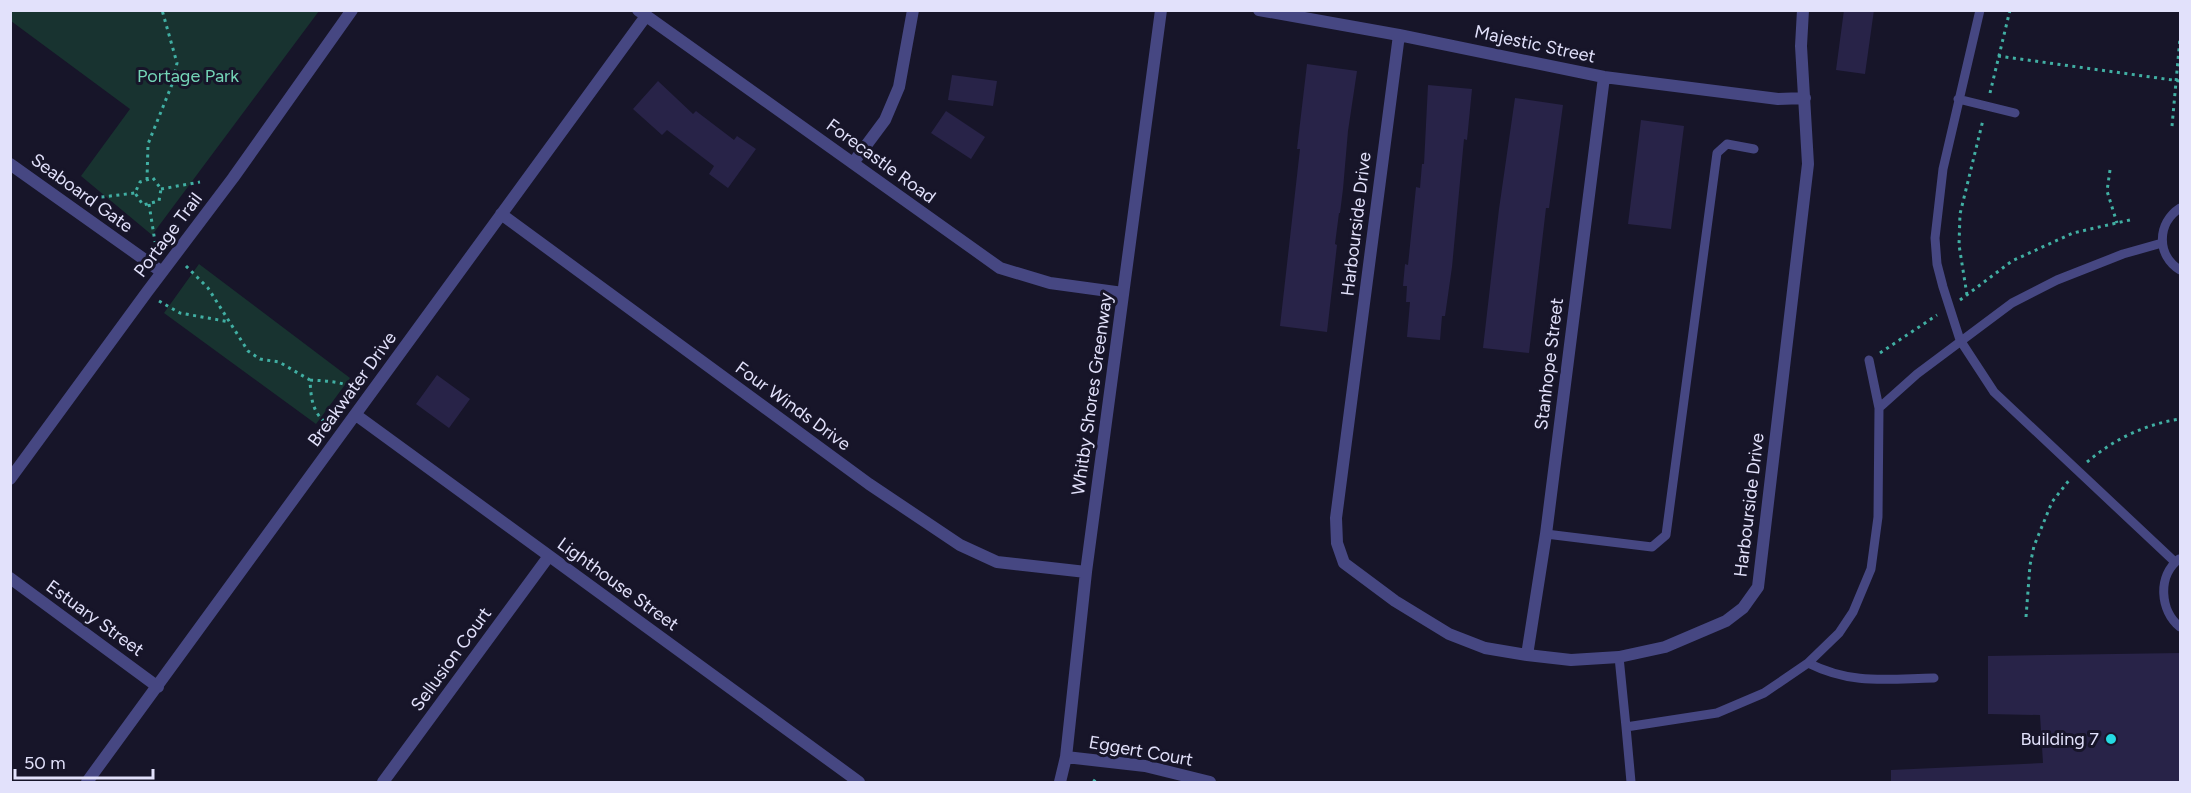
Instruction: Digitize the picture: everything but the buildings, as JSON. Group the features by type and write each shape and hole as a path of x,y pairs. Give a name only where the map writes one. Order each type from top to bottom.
{"street":[{"name":"Portage Trail","path":"10,479 233,178 352,10"},
{"path":"853,163 885,120 899,87 913,10"},
{"name":"Whitby Shores Greenway","path":"1060,783 1066,757 1086,572 1161,10"},
{"name":"Majestic Street","path":"1259,10 1399,35 1604,77 1778,99 1805,98"},
{"name":"Harbourside Drive","path":"1399,35 1336,518 1336,543 1344,563 1395,601 1449,634 1485,648 1571,660 1619,657 1665,648 1726,621 1743,608 1758,587 1808,164 1801,46 1803,10"},
{"name":"Forecastle Road","path":"642,13 1000,268 1050,283 1123,293"},
{"name":"Breakwater Drive","path":"87,783 501,214 642,13"},
{"name":"Stanhope Street","path":"1527,655 1546,534 1604,77"},
{"name":"Seaboard Gate","path":"10,164 162,272"},
{"name":"Four Winds Drive","path":"501,214 869,484 960,545 997,562 1086,572"},
{"name":"Lighthouse Street","path":"356,415 859,783"},
{"name":"Sellusion Court","path":"382,783 549,556"},
{"name":"Estuary Street","path":"10,578 158,687"},
{"name":"Eggert Court","path":"1066,757 1145,766 1210,783"}],"lane":[{"path":"1980,10 1943,169 1935,238 1938,264 1960,340 1994,392 2178,560 2164,582 2163,597 2166,609 2174,622 2181,627"},
{"path":"1958,99 2015,113"},
{"path":"1546,534 1652,546 1666,534 1717,153 1727,144 1754,149"},
{"path":"2181,208 2169,217 2163,228 2162,243 2173,265 2181,270"},
{"path":"1879,408 1960,340 2012,303 2057,280 2123,254 2162,243"},
{"path":"1626,727 1717,713 1764,693 1808,663 1839,633 1853,612 1871,569 1878,517 1879,408 1869,360"},
{"path":"1619,657 1631,783"},
{"path":"1808,663 1826,672 1859,680 1934,678"}],"path":[{"path":"147,180 148,144 173,82 177,63 162,10"},
{"path":"1967,295 1959,245 1960,214 2010,10"},
{"path":"2172,126 2179,81 2181,38"},
{"path":"1998,56 2179,81"},
{"path":"2110,170 2108,191 2116,223"},
{"path":"153,178 161,189 159,201 143,205 135,193 140,182 153,178"},
{"path":"161,189 200,182"},
{"path":"94,198 135,193"},
{"path":"149,204 155,242"},
{"path":"1869,360 1950,308 2012,261 2073,232 2134,219"},
{"path":"184,264 208,288 248,351 260,359 279,362 310,380 333,381 350,385 358,390"},
{"path":"158,300 180,313 230,322"},
{"path":"310,380 311,404 322,421 330,426"},
{"path":"2026,617 2030,565 2034,546 2052,502 2078,469 2109,445 2152,425 2181,419"}],"green space":[{"name":"Portage Park","path":"11,10 319,11 152,235 81,176 130,109 11,21"},
{"path":"199,264 350,378 316,424 164,313"}],"place":[{"name":"Building 7","path":"2111,739"}]}
